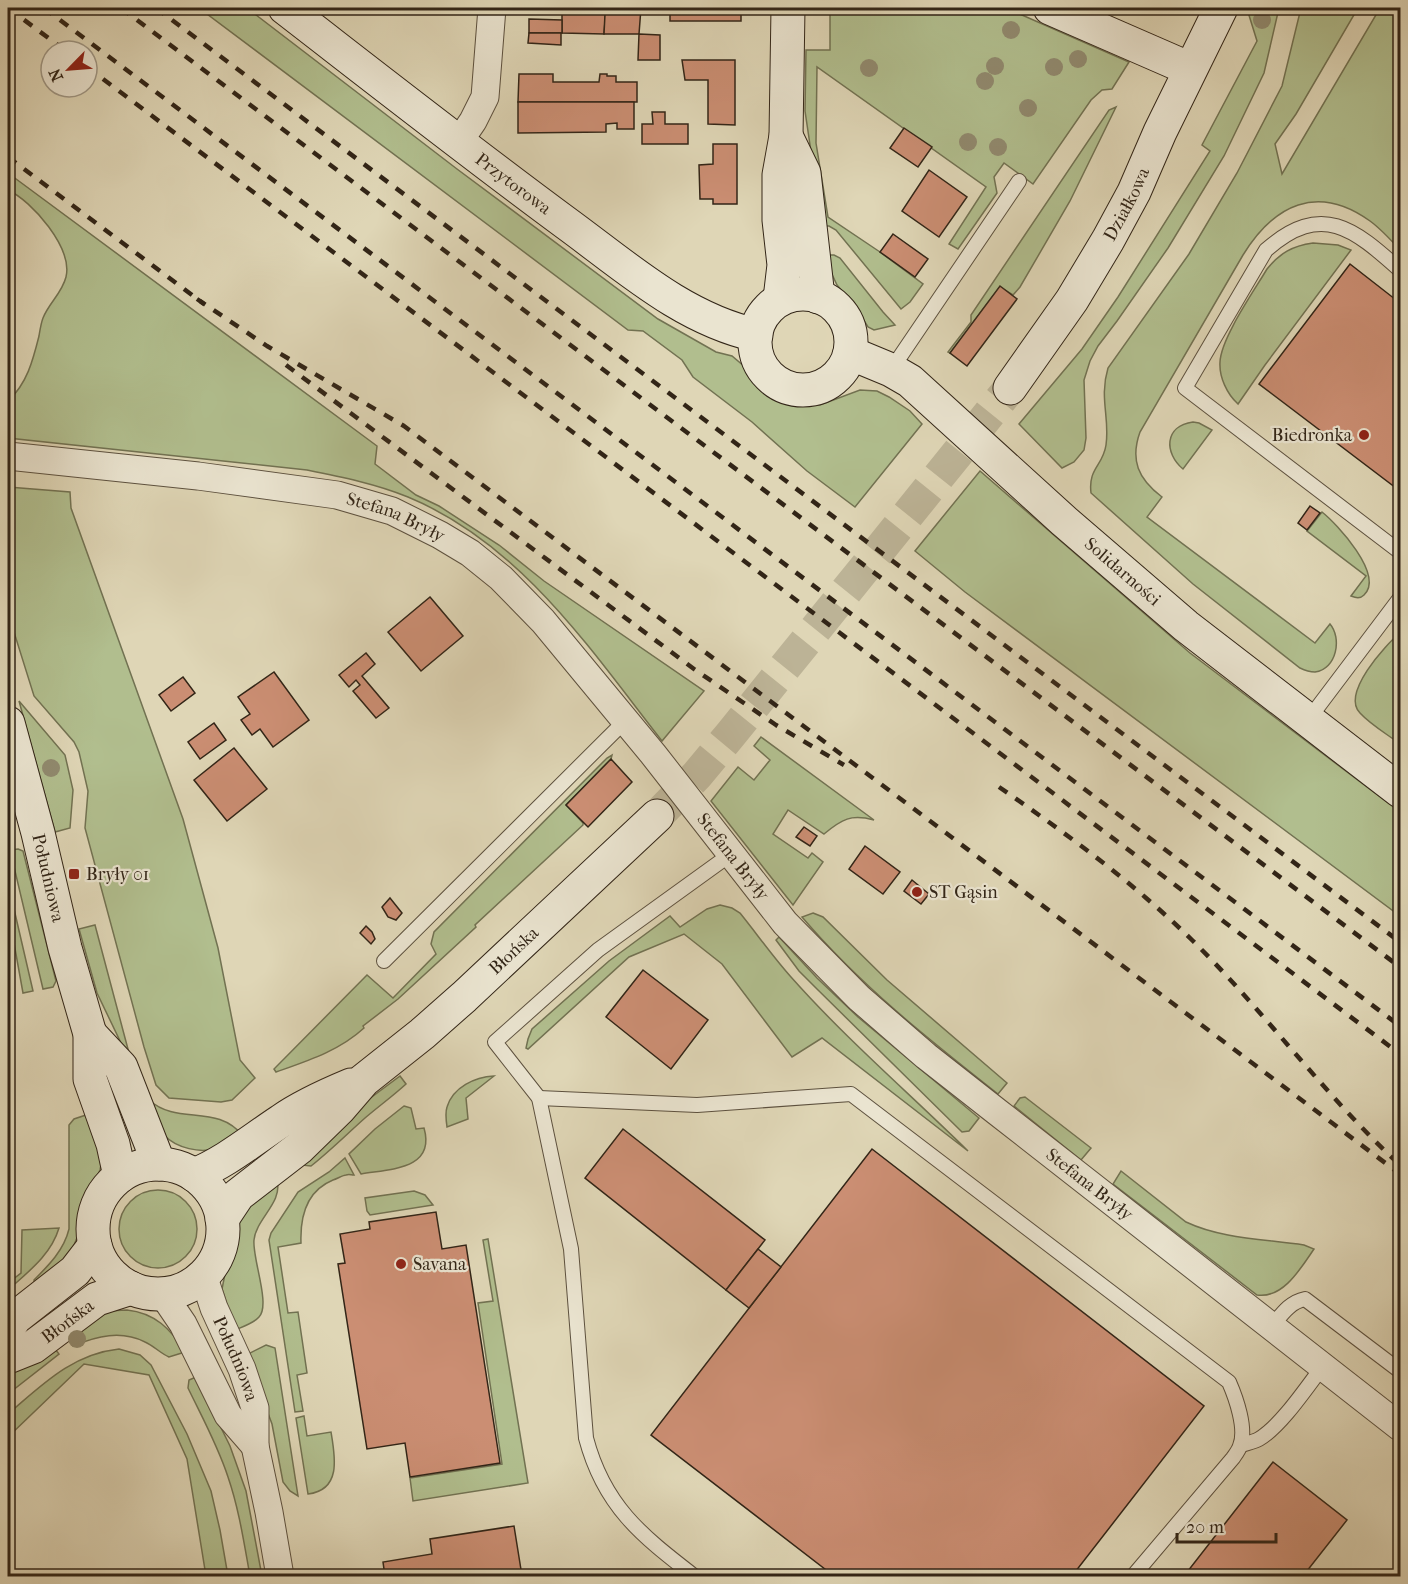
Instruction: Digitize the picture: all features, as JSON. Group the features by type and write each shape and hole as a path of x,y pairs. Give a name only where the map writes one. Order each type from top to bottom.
{"street":[{"name":"Przytorowa","path":"285,8 458,143 665,296 720,326 756,335"},
{"path":"458,143 477,115 485,97 492,8"},
{"path":"780,299 784,265 779,175 786,136 788,8"},
{"path":"1050,8 1190,69"},
{"name":"Działkowa","path":"1010,388 1072,300 1134,192 1190,69 1221,8"},
{"path":"786,136 804,172 818,297"},
{"path":"795,295 818,297 829,302 845,319 850,330 850,354 841,372 833,380 815,389 794,389 784,386 767,374 757,356 756,335 765,313 780,299 795,295"},
{"name":"Solidarności","path":"850,354 891,370 910,381 1064,521 1186,626 1401,791"},
{"name":"Stefana Bryły","path":"8,456 317,492 392,511 470,553 501,578 543,621 785,923 859,998 970,1091 1401,1427"},
{"name":"Południowa","path":"8,723 38,833 65,948 90,1034 90,1079 113,1144 120,1176"},
{"name":"Błońska","path":"222,1219 238,1196 299,1148 339,1109 364,1080 405,1049 464,997 657,816"},
{"name":"Południowa","path":"90,1034 121,1067 159,1164"},
{"name":"Błońska","path":"194,1175 235,1153 282,1120 327,1095 364,1080"},
{"path":"159,1164 183,1169 194,1175 207,1187 217,1202 222,1219 219,1249 213,1263 191,1284 177,1290 162,1293 141,1292 131,1288 108,1270 95,1245 93,1222 104,1191 120,1176 132,1169 159,1164"},
{"name":"Błońska","path":"8,1329 15,1318 75,1271 95,1245"},
{"name":"Południowa","path":"203,1275 214,1308 242,1369 255,1408 255,1446 280,1576"},
{"name":"Błońska","path":"8,1357 33,1347 97,1299 131,1288"},
{"name":"Południowa","path":"162,1293 183,1324 228,1415 255,1446"}],"lane":[{"path":"891,370 1019,181"},
{"path":"1401,270 1352,231 1341,227 1330,224 1304,226 1283,236 1266,250 1185,388 1401,552"},
{"path":"1308,720 1401,598"},
{"path":"384,961 625,722"},
{"path":"694,1576 645,1538 624,1515 608,1492 592,1462 586,1438 571,1249 539,1098 495,1042 598,950 731,854"},
{"path":"539,1098 697,1105 851,1094 1229,1382 1238,1402 1242,1429 1241,1445 1233,1458 1132,1576"},
{"path":"1272,1326 1290,1305 1305,1299 1401,1371"},
{"path":"1241,1445 1256,1441 1266,1434 1296,1402 1323,1366"}],"green space":[{"path":"199,8 247,8 658,319 716,352 732,356 745,367 759,387 775,399 789,404 820,405 860,390 877,391 910,411 922,424 855,507 807,471 752,422 693,377 682,360 643,331 628,330"},
{"path":"830,8 1006,8 1129,62 1112,89 1102,90 1091,100 1033,184 1004,163 994,177 997,193 958,249 949,244 986,187 817,67 816,143 828,217 923,284 910,302 901,309 836,230 829,226 822,226 805,111 806,50 830,50"},
{"path":"1250,8 1279,8 1264,73 1224,156 1168,248 1098,346 1090,361 1084,380 1086,438 1084,450 1074,462 1062,468 1019,424 1082,349 1118,297 1210,151 1202,145 1257,41 1248,12"},
{"path":"1301,8 1358,8 1296,114 1275,144 1282,174 1380,8 1400,8 1400,69 1394,81 1400,85 1400,250 1370,221 1351,210 1332,203 1315,202 1298,205 1268,223 1243,255 1140,432 1136,460 1142,476 1162,497 1147,517 1315,643 1330,624 1336,637 1333,659 1322,670 1315,672 1300,668 1193,584 1091,493 1092,478 1106,445 1104,389 1108,368 1189,254 1237,173 1282,86"},
{"path":"1116,107 1070,201 1020,287 1013,295 1000,287 950,353 948,352 971,322 971,315 1109,110"},
{"path":"8,173 377,446 375,464 416,495 439,506 499,545 544,581 704,691 662,741 580,636 519,571 485,542 448,517 396,492 307,470 8,438 8,401 20,387 28,371 43,318 64,283 67,265 49,227 28,204 8,190"},
{"path":"1313,243 1338,245 1351,250 1238,404 1222,379 1220,362 1226,340 1272,263 1287,251"},
{"path":"828,255 840,258 895,325 874,330 868,327 855,306 837,285 830,270"},
{"path":"1193,422 1212,430 1183,469 1172,455 1170,441 1177,429"},
{"path":"980,471 1190,653 1400,812 1400,916 965,592 915,551"},
{"path":"8,487 70,492 71,508 183,819 218,948 240,1060 255,1078 232,1100 221,1102 169,1098 156,1085 85,828 88,791 79,752 74,742 34,696 8,613"},
{"path":"1322,512 1347,538 1364,563 1369,586 1361,597 1351,596 1366,576 1307,531"},
{"path":"1400,633 1400,744 1360,713 1356,705 1356,694 1367,670"},
{"path":"19,701 65,755 73,790 70,828 55,832"},
{"path":"761,737 874,820 847,819 824,834 788,810 773,834 808,858 812,853 823,862 793,905 711,801 738,767 754,780 770,760 754,746"},
{"path":"612,755 611,759 566,805 583,825 475,925 476,927 354,1036 322,1055 276,1072 274,1069 367,975 393,998 436,954 431,944 434,932"},
{"path":"10,850 23,851 56,981 53,987 43,989"},
{"path":"8,883 33,991 23,993 8,910"},
{"path":"720,905 740,913 778,962 812,1000 968,1151 822,1038 792,1057 722,964 684,934 629,957 528,1049 526,1048 532,1029 609,961 670,916 680,927 707,909"},
{"path":"813,913 823,917 887,980 1007,1083 998,1094 921,1032 847,966 802,917"},
{"path":"95,925 133,1068 97,993 79,929"},
{"path":"779,937 858,1017 979,1118 969,1131 962,1132 799,971 776,940"},
{"path":"400,1076 406,1084 311,1166 301,1165 345,1117"},
{"path":"494,1076 466,1098 468,1119 447,1127 446,1109 454,1094 472,1081"},
{"path":"1025,1097 1091,1148 1081,1160 1014,1106 1020,1098"},
{"path":"149,1100 160,1108 172,1112 221,1120 233,1126 243,1136 211,1150 189,1149 169,1140 164,1135 155,1119"},
{"path":"404,1106 411,1108 416,1129 424,1128 426,1142 423,1152 417,1160 408,1165 361,1174 349,1154"},
{"path":"92,1113 96,1125 100,1170 83,1205 78,1235 71,1253 35,1289 34,1280 60,1250 69,1229 69,1125 74,1119"},
{"path":"345,1158 354,1175 342,1176 316,1191 306,1206 301,1243 278,1247 288,1313 298,1312 307,1373 297,1375 303,1411 295,1412 269,1240 271,1233 298,1192 329,1172"},
{"path":"1121,1171 1186,1222 1200,1228 1244,1238 1304,1245 1314,1249 1297,1273 1283,1287 1266,1295 1257,1295 1113,1184"},
{"path":"277,1181 276,1196 259,1225 254,1240 262,1292 262,1311 254,1321 235,1330 222,1289 225,1274 235,1251 238,1225 244,1210"},
{"path":"158,1190 173,1193 186,1201 194,1214 197,1229 194,1244 186,1257 173,1265 158,1268 143,1265 130,1257 122,1244 119,1229 122,1214 130,1201 143,1193"},
{"path":"414,1191 425,1195 433,1205 370,1215 367,1211 365,1198"},
{"path":"59,1228 45,1255 8,1290 8,1283 21,1273 22,1230"},
{"path":"488,1239 528,1483 413,1501 410,1478 502,1464 478,1303 493,1301 483,1240"},
{"path":"127,1310 146,1315 168,1329 185,1352 169,1357 136,1338 118,1335 91,1339 73,1346 67,1334 106,1311"},
{"path":"52,1345 59,1354 8,1394 8,1375"},
{"path":"266,1345 275,1348 298,1496 290,1491 283,1482 272,1424 246,1355"},
{"path":"119,1349 140,1355 151,1365 187,1434 211,1491 228,1576 206,1576 187,1459 149,1375 84,1364 8,1437 8,1414 46,1382 72,1364 87,1357"},
{"path":"196,1377 230,1446 246,1491 262,1576 250,1576 232,1489 215,1443 188,1388 189,1380"},
{"path":"304,1416 307,1436 331,1432 334,1451 334,1470 331,1479 319,1491 308,1494 296,1418"}],"building":[{"path":"562,8 606,8 604,34 562,33"},
{"path":"615,8 641,8 639,34 604,34 605,14 615,14"},
{"path":"670,8 741,8 741,21 670,21"},
{"path":"529,19 562,20 562,33 529,33"},
{"path":"529,33 561,33 561,45 528,43"},
{"path":"639,34 660,35 660,60 638,60"},
{"path":"682,60 735,60 735,125 708,124 708,80 685,80"},
{"path":"519,74 553,74 553,82 599,82 600,74 616,76 616,82 637,82 637,102 518,102"},
{"path":"518,102 634,102 634,129 617,129 617,123 606,124 606,132 518,133"},
{"path":"652,112 665,112 665,124 688,124 688,144 642,144 642,124 653,124"},
{"path":"904,128 932,147 918,167 890,148"},
{"path":"713,144 737,144 737,204 713,204 713,199 700,199 699,165 713,164"},
{"path":"929,170 967,197 939,237 902,211"},
{"path":"893,234 928,259 915,277 880,252"},
{"path":"1350,264 1400,303 1400,491 1259,384"},
{"path":"1000,286 1017,299 967,366 950,353"},
{"path":"1310,506 1320,513 1307,530 1298,523"},
{"path":"430,597 463,636 421,671 388,632"},
{"path":"366,653 375,664 362,676 389,708 376,718 353,691 360,685 356,680 349,687 339,675"},
{"path":"274,672 309,720 273,747 260,729 252,735 241,720 250,714 238,697"},
{"path":"183,677 195,693 171,711 159,695"},
{"path":"214,723 226,740 200,759 188,742"},
{"path":"234,748 267,789 227,821 194,780"},
{"path":"611,759 632,782 588,827 566,805"},
{"path":"804,827 817,836 810,846 796,837"},
{"path":"865,846 900,872 883,894 849,869"},
{"name":"ST Gąsin","path":"912,880 929,894 921,904 904,891"},
{"path":"390,898 402,913 396,920 388,917 382,907"},
{"path":"366,926 375,939 371,944 360,933"},
{"path":"643,970 708,1020 671,1069 606,1017"},
{"path":"623,1129 765,1240 726,1290 585,1178"},
{"path":"872,1149 1204,1406 1072,1576 834,1576 651,1435"},
{"path":"436,1212 442,1249 466,1245 500,1463 410,1477 405,1443 367,1449 338,1264 345,1263 340,1234 370,1229 369,1222"},
{"path":"758,1249 781,1267 749,1308 726,1290"},
{"path":"1273,1462 1347,1520 1303,1576 1184,1576"},
{"path":"514,1526 522,1576 385,1576 383,1562 432,1554 430,1539"}],"tunnel":[{"path":"657,816 697,775 731,734 1010,388"}],"railway":[{"path":"8,8 50,39"},
{"path":"44,8 1400,1026"},
{"path":"121,8 1400,967"},
{"path":"156,8 1400,942"},
{"path":"99,76 1400,1054"},
{"path":"8,157 204,304"},
{"path":"197,299 267,346 404,426 1400,1174"},
{"path":"286,365 694,669 776,725 844,765"},
{"path":"999,787 1099,860 1171,920 1245,996 1346,1111 1400,1165"}],"place":[{"name":"Biedronka","path":"1364,435"},
{"name":"Bryły 01","path":"74,874"},
{"name":"ST Gąsin","path":"917,892"},
{"name":"Savana","path":"401,1264"}]}
